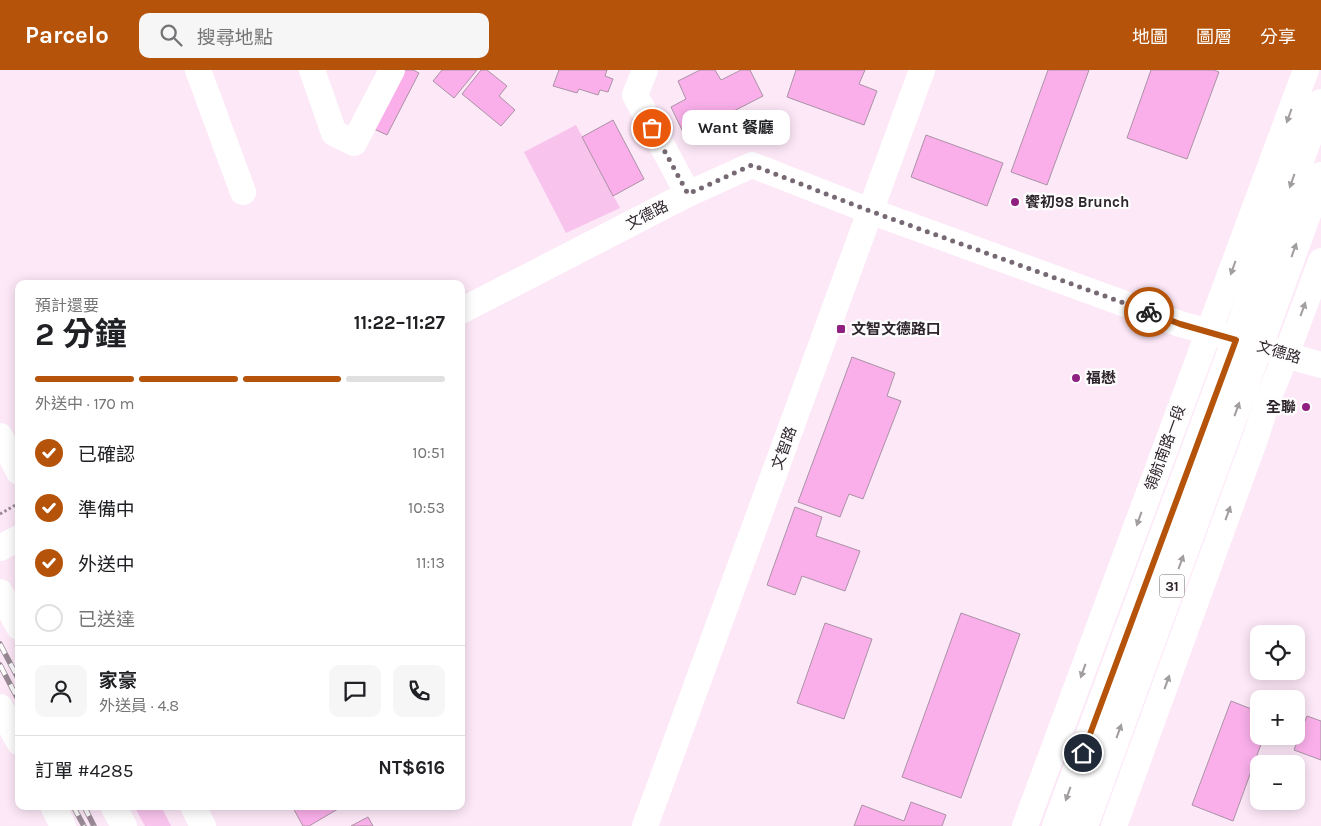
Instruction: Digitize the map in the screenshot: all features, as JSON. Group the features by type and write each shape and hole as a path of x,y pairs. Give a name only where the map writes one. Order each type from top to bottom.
{"main road":[{"name":"領航南路一段","path":"1084,826 1248,342 1255,283 1321,103"},
{"name":"領航南路一段","path":"1056,826 1248,342 1321,176"}],"street":[{"path":"198,70 243,192"},
{"path":"312,70 334,133 354,142 392,70"},
{"path":"644,70 635,95 688,194"},
{"name":"文智路","path":"645,826 922,70"},
{"name":"領航南路一段","path":"1026,826 1306,70"},
{"name":"文德路","path":"465,309 688,194 752,165 870,211 1180,324 1248,342 1321,365"},
{"name":"31","path":"1114,826 1267,402 1321,261"},
{"path":"0,436 15,464"},
{"path":"0,548 15,540"},
{"path":"0,592 15,620"},
{"path":"0,707 15,735"},
{"path":"55,810 63,826"},
{"path":"115,810 124,826"},
{"path":"195,810 203,826"}],"path":[{"path":"0,514 15,505"}],"shaded area":[{"path":"576,125 620,208 566,233 524,152"},
{"path":"136,810 163,810 171,826 145,826"}],"building":[{"path":"404,70 413,70 419,73 387,135 374,129"},
{"path":"442,70 477,70 454,98 433,81"},
{"path":"481,70 487,70 507,86 499,96 515,110 501,126 462,94"},
{"path":"559,70 607,70 605,76 613,79 608,92 600,90 598,95 579,89 577,93 553,86"},
{"path":"700,70 715,70 721,80 741,70 750,70 763,96 685,136 671,107 686,99 678,81"},
{"path":"796,70 865,70 859,84 877,91 864,125 787,97"},
{"path":"1048,70 1089,70 1047,185 1011,172"},
{"path":"1151,70 1214,70 1219,72 1187,159 1127,138"},
{"path":"613,120 644,179 613,196 582,137"},
{"path":"926,135 1003,163 987,206 911,177"},
{"path":"852,357 895,373 887,396 901,401 863,499 849,494 840,517 798,502"},
{"path":"795,507 822,517 816,536 860,551 845,591 802,576 795,595 767,585"},
{"path":"961,613 1020,634 961,798 902,777"},
{"path":"825,623 872,639 844,719 797,703"},
{"path":"1231,701 1250,708 1250,745 1261,745 1257,755 1250,755 1250,774 1233,821 1192,805"},
{"path":"1307,716 1321,721 1321,760 1294,750 1296,745 1305,745 1305,721"},
{"path":"911,802 946,815 942,826 854,826 862,805 904,821"},
{"path":"294,810 336,810 309,826 303,826"},
{"path":"368,817 373,826 351,826"}],"railway":[{"path":"0,644 15,672"},
{"path":"0,665 15,693"},
{"path":"75,810 84,826"},
{"path":"86,810 94,826"}],"way so far":[{"path":"652,128 688,194 752,165 870,211 1149,312"}],"place":[{"name":"Want 餐廳","path":"652,128"},
{"name":"饗初98 Brunch","path":"1015,202"},
{"name":"文智文德路口","path":"841,329"},
{"name":"福懋","path":"1076,378"},
{"name":"全聯","path":"1306,407"}],"route":[{"path":"1083,753 1236,340 1180,324 1149,312"}]}
